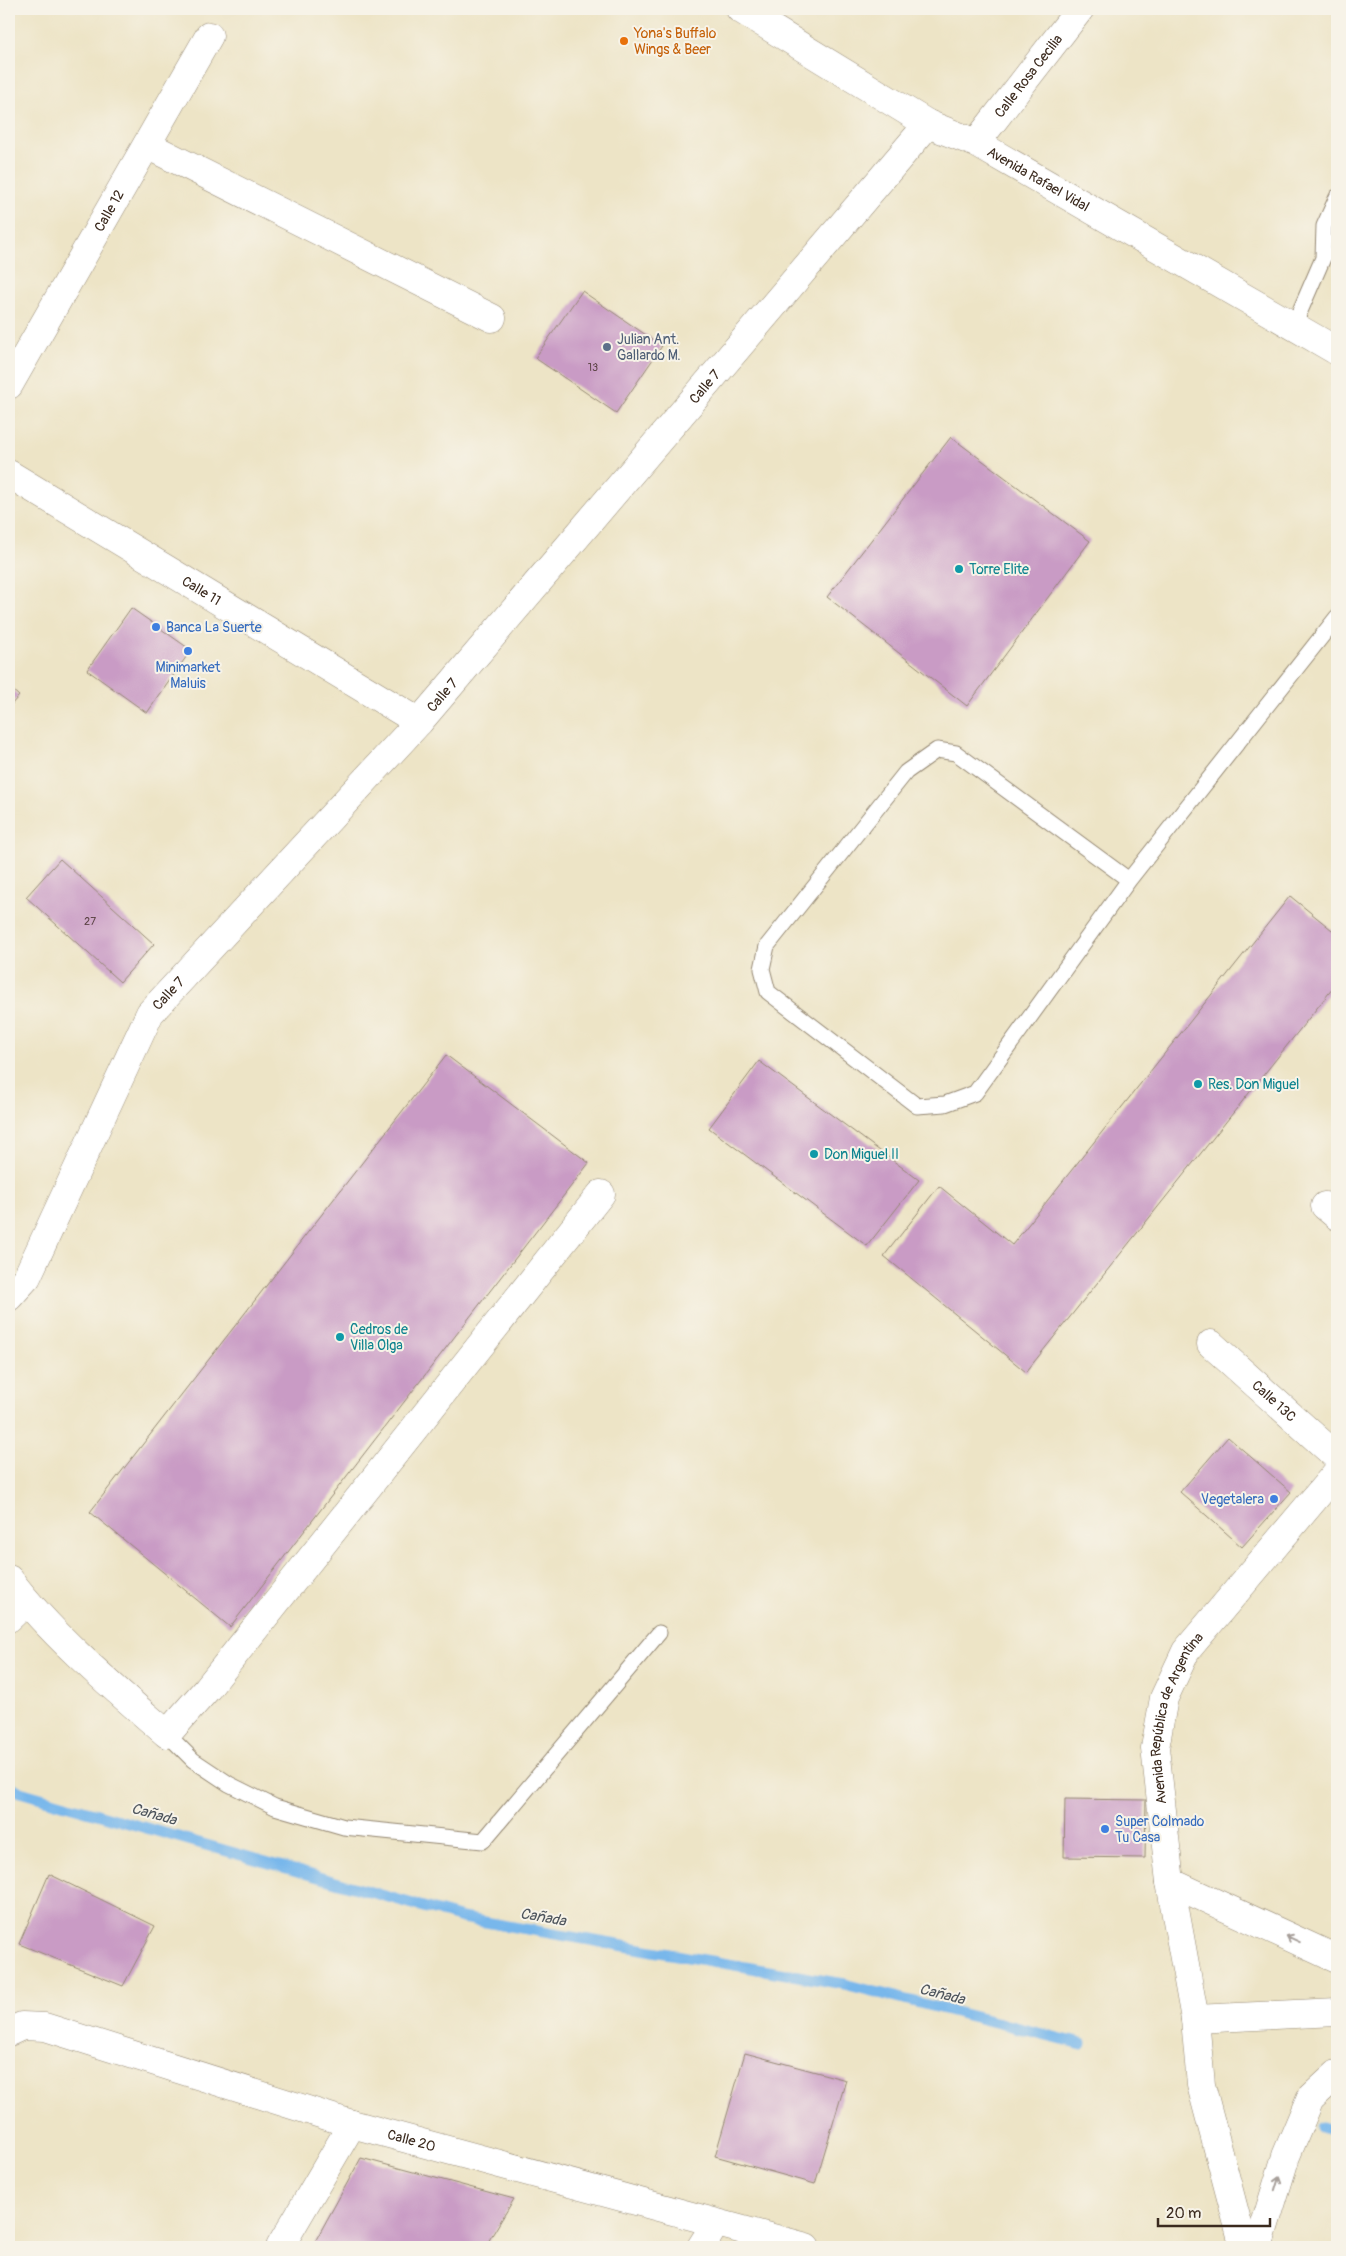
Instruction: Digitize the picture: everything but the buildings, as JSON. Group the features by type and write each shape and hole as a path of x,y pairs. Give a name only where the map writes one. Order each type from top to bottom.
{"street":[{"name":"Avenida Rafael Vidal","path":"740,9 928,124 976,143 1337,351"},
{"name":"Calle Rosa Cecilia","path":"976,143 1080,9"},
{"name":"Calle 12","path":"9,385 209,36"},
{"name":"Calle 7","path":"9,1297 27,1277 150,1013 419,722 928,124"},
{"path":"147,144 492,318"},
{"name":"Calle 11","path":"9,474 419,722"},
{"path":"9,1579 18,1610 119,1692 167,1734 207,1690 601,1194"},
{"name":"Calle 13C","path":"1211,1344 1337,1457"},
{"name":"Avenida República de Argentina","path":"1244,2247 1200,2085 1195,2019 1170,1882 1155,1748 1164,1698 1186,1651 1337,1472"},
{"path":"1170,1882 1337,1959"},
{"path":"1195,2019 1337,2012"},
{"name":"Calle 20","path":"15,2029 46,2027 352,2124 806,2247"},
{"path":"1258,2247 1286,2156 1310,2099 1337,2074"},
{"path":"280,2247 352,2124"},
{"path":"701,2247 716,2222"}],"lane":[{"path":"1294,325 1323,258 1324,226 1337,198"},
{"path":"1129,880 956,752 937,750 906,772 767,946 762,968 768,992 917,1106 945,1104 975,1093 1129,880 1337,616"},
{"path":"167,1734 193,1760 229,1784 275,1807 344,1827 483,1841 659,1633"}],"waterway":[{"name":"Cañada","path":"9,1785 20,1792 462,1918 844,1984 1082,2044"},
{"name":"Cañada","path":"1322,2127 1337,2132"}],"place":[{"name":"Yona's Buffalo Wings & Beer","path":"624,41"},
{"name":"Julian Ant. Gallardo M.","path":"607,347"},
{"name":"Torre Elite","path":"959,569"},
{"name":"Banca La Suerte","path":"156,627"},
{"name":"Minimarket Maluis","path":"188,651"},
{"name":"Res. Don Miguel","path":"1198,1084"},
{"name":"Don Miguel II","path":"814,1154"},
{"name":"Cedros de Villa Olga","path":"340,1337"},
{"name":"Vegetalera","path":"1274,1499"},
{"name":"Super Colmado Tu Casa","path":"1105,1829"}]}
